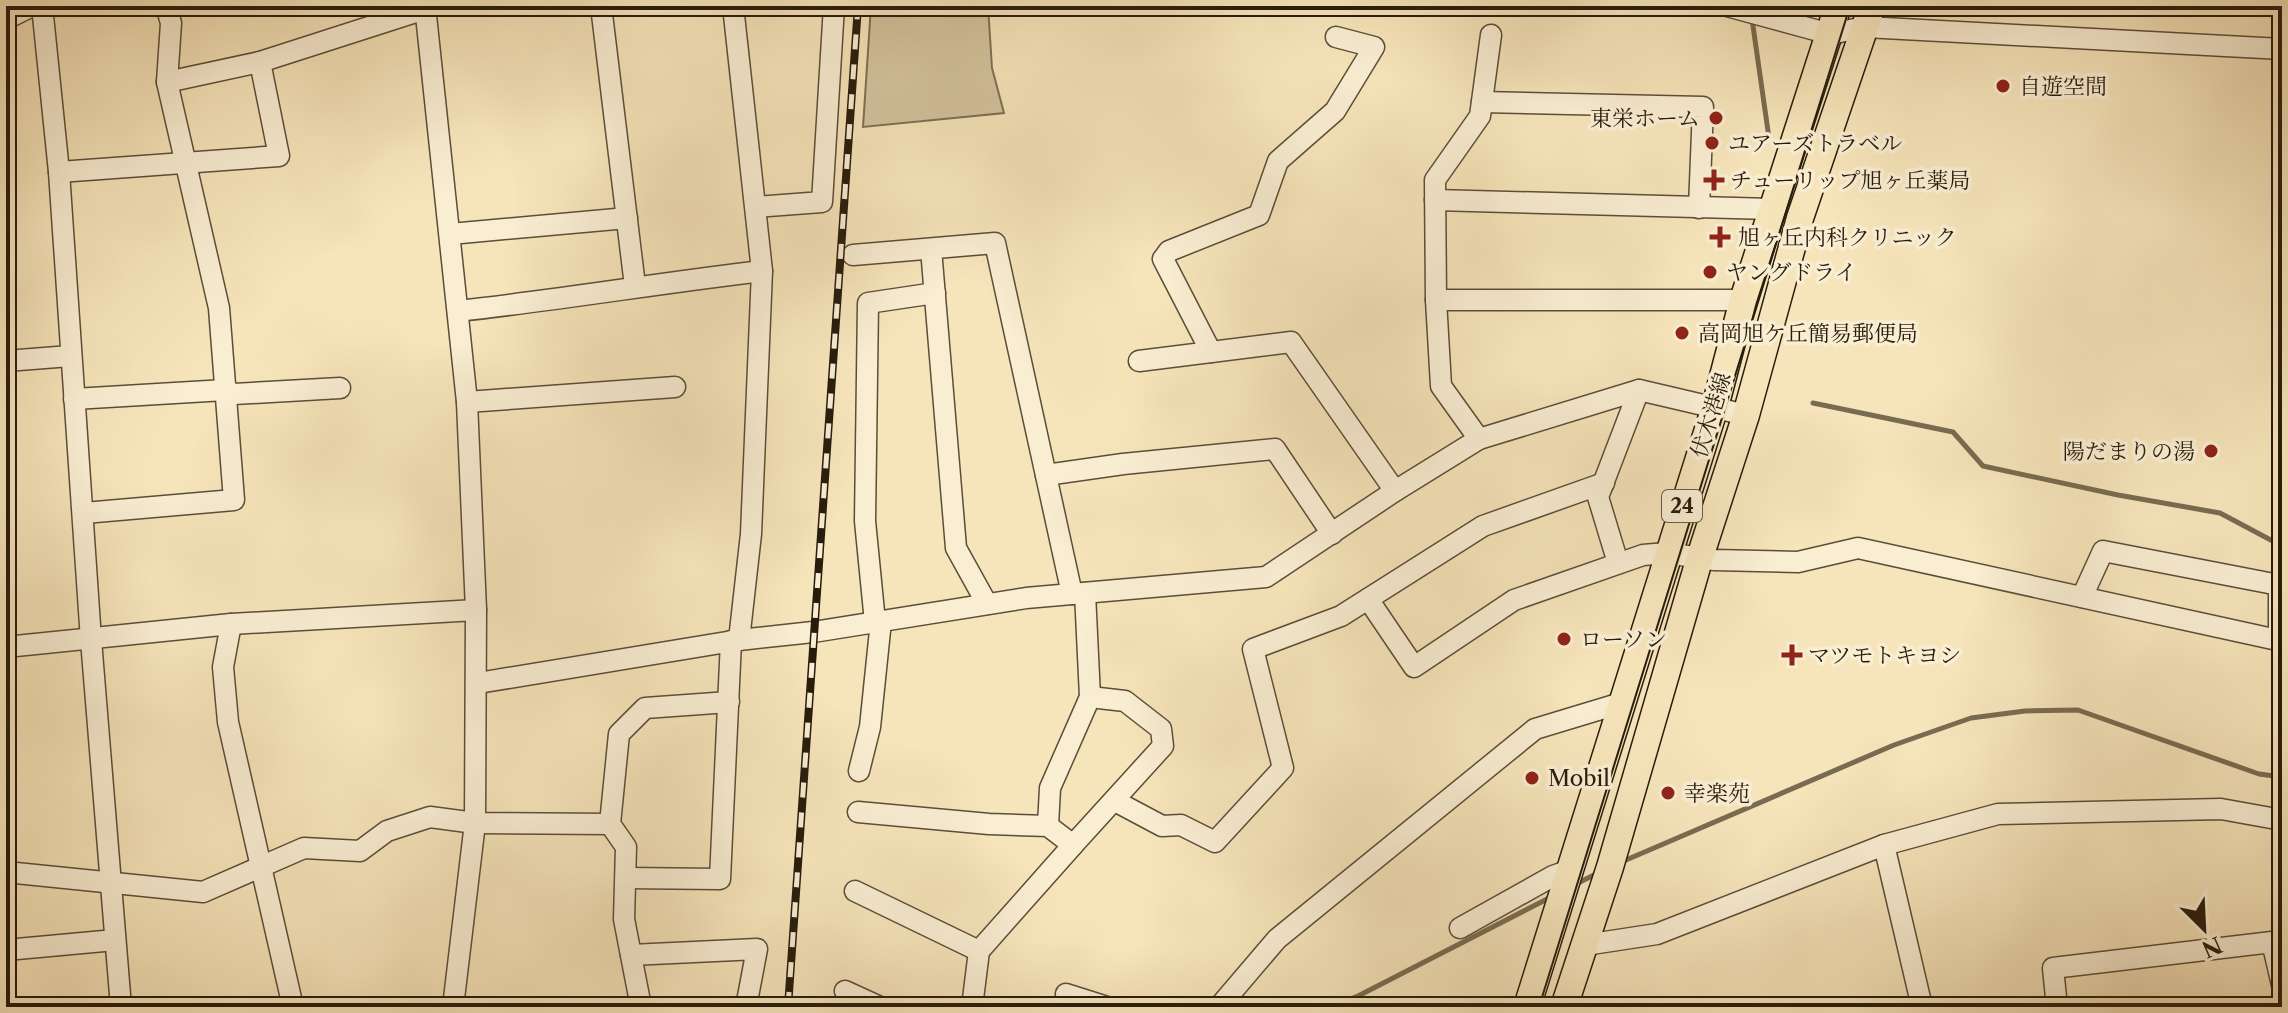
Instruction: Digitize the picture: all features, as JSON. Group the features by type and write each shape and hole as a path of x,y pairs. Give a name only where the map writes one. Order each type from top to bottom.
{"main road":[{"name":"伏木港線","path":"1527,1007 1715,407 1743,300 1838,6"},
{"name":"伏木港線","path":"1564,1007 1746,415 1800,218 1869,16"}],"street":[{"path":"6,19 32,6"},
{"path":"42,6 59,172 91,640 121,1007"},
{"path":"84,513 234,500 219,308 167,82 171,23 166,6"},
{"path":"601,6 635,286"},
{"path":"626,878 720,879 729,702 751,534 762,271 733,6"},
{"path":"756,207 822,202 834,6"},
{"path":"1727,6 1830,34 1869,16 2282,49"},
{"path":"167,82 260,62 424,7 467,402 476,610 475,823 453,1007"},
{"path":"1479,439 1441,386 1436,300 1435,180 1480,116 1491,35"},
{"path":"1211,352 1163,259 1169,251 1259,215 1278,161 1335,111 1374,47 1336,37"},
{"path":"59,172 279,156 260,62"},
{"path":"1482,102 1703,107 1699,208"},
{"path":"1435,200 1772,209"},
{"path":"450,234 627,218"},
{"path":"853,255 995,243 1046,475 1078,594 1090,697 1050,788 1048,826"},
{"path":"931,249 956,548 987,604"},
{"path":"458,311 762,271"},
{"path":"859,771 870,727 878,622 865,521 868,303 935,293"},
{"path":"1436,300 1743,300"},
{"path":"1139,361 1291,342 1395,491"},
{"path":"6,361 70,356"},
{"path":"467,402 675,387"},
{"path":"74,399 225,390 234,394 340,388"},
{"path":"478,683 987,604 1266,577 1479,439 1639,390 1746,415"},
{"path":"1618,563 1598,497 1639,390"},
{"path":"1046,475 1275,449 1332,534"},
{"path":"1115,801 1162,826 1181,825 1215,842 1283,768 1253,649 1341,616 1483,526 1604,483"},
{"path":"1368,599 1414,667 1514,600 1643,555 1667,553 1798,562 1858,548 2082,597 2280,640 2279,585 2103,551 2082,597"},
{"path":"6,647 231,624 476,610"},
{"path":"231,624 223,667 228,722 293,1007"},
{"path":"972,1007 979,951 1163,746 1161,729 1125,701 1090,697"},
{"path":"641,1007 624,919 626,847 610,824 619,734 645,708 729,702"},
{"path":"1219,1007 1277,939 1535,729 1621,703"},
{"path":"1585,945 1657,934 1884,845 1998,814 2221,809 2282,820"},
{"path":"858,812 1048,826 1073,845"},
{"path":"6,872 203,892 304,848 360,851 387,831 430,817 475,823 610,824"},
{"path":"1884,845 1922,1007"},
{"path":"1460,928 1553,876 1570,870"},
{"path":"855,891 979,951"},
{"path":"6,950 115,940"},
{"path":"2057,1007 2053,968 2272,942 2282,985"},
{"path":"631,955 757,949 746,1007"},
{"path":"845,991 880,1007"},
{"path":"1066,994 1107,1007"}],"shaded area":[{"path":"871,6 988,6 992,68 1004,113 863,127"}],"waterway":[{"path":"1752,19 1769,138"},
{"path":"1813,403 1953,432 1983,466 2220,513 2282,546"},
{"path":"1619,863 1894,745 1971,718 2025,711 2078,710 2259,774 2282,777"},
{"path":"2282,825 2282,896"},
{"path":"1576,884 1600,872"},
{"path":"1331,1007 1553,896"}],"tram line":[{"path":"1539,1007 1850,6"}],"railway":[{"path":"788,1007 858,6"}],"place":[{"name":"自遊空間","path":"2003,86"},
{"name":"東栄ホーム","path":"1716,118"},
{"name":"ユアーズトラベル","path":"1712,143"},
{"name":"チューリップ旭ヶ丘薬局","path":"1714,180"},
{"name":"旭ヶ丘内科クリニック","path":"1720,237"},
{"name":"ヤングドライ","path":"1710,272"},
{"name":"高岡旭ケ丘簡易郵便局","path":"1682,333"},
{"name":"陽だまりの湯","path":"2211,451"},
{"name":"ローソン","path":"1564,639"},
{"name":"マツモトキヨシ","path":"1792,655"},
{"name":"Mobil","path":"1532,778"},
{"name":"幸楽苑","path":"1668,793"}]}
